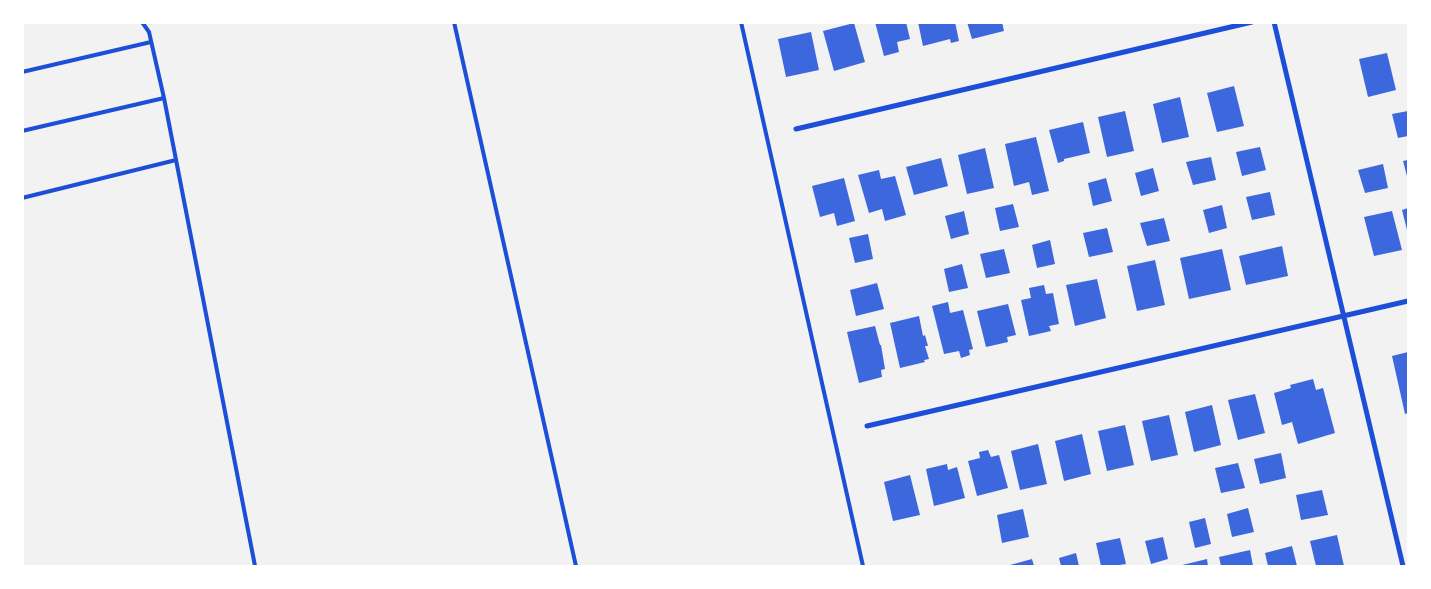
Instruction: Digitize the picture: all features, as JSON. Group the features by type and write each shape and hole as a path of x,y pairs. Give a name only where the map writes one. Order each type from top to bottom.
{"street":[{"path":"796,129 1252,22"},
{"path":"1274,22 1403,566"},
{"path":"867,426 1408,300"}],"lane":[{"path":"142,22 149,32 164,98 255,566"},
{"path":"454,22 576,566"},
{"path":"741,22 863,566"},
{"path":"22,72 151,42"},
{"path":"22,131 164,98"},
{"path":"22,198 176,160"}],"building":[{"path":"875,22 906,22 910,39 897,42 899,52 884,56"},
{"path":"918,22 955,22 959,41 951,43 950,39 923,46"},
{"path":"967,22 1002,22 1004,31 972,39"},
{"path":"854,23 865,62 834,71 823,31"},
{"path":"811,32 819,70 786,77 778,39"},
{"path":"1387,53 1396,90 1368,97 1359,59"},
{"path":"1234,86 1244,126 1217,132 1207,93"},
{"path":"1180,97 1189,137 1162,143 1153,104"},
{"path":"1125,111 1134,151 1107,157 1098,117"},
{"path":"1408,111 1408,136 1398,138 1392,114"},
{"path":"1083,122 1090,153 1064,159 1064,161 1058,163 1049,130"},
{"path":"1036,137 1049,191 1032,195 1029,182 1014,186 1005,144"},
{"path":"1260,147 1266,170 1242,176 1236,152"},
{"path":"985,148 994,188 967,194 958,155"},
{"path":"1211,157 1216,180 1193,185 1186,162"},
{"path":"941,158 948,186 914,195 906,167"},
{"path":"1408,160 1408,180 1403,161"},
{"path":"1383,164 1388,188 1365,193 1358,170"},
{"path":"1153,168 1159,191 1141,196 1135,173"},
{"path":"879,170 881,179 895,176 906,215 885,221 882,209 869,213 858,175"},
{"path":"844,178 855,221 837,226 834,213 820,217 812,186"},
{"path":"1106,178 1112,201 1093,206 1088,183"},
{"path":"1270,192 1275,215 1252,220 1246,197"},
{"path":"1013,204 1019,227 1000,231 995,208"},
{"path":"1222,205 1227,228 1209,233 1203,210"},
{"path":"1408,208 1408,234 1402,210"},
{"path":"964,211 969,234 951,239 945,216"},
{"path":"1392,211 1402,250 1374,256 1364,217"},
{"path":"1164,218 1170,241 1147,246 1140,223"},
{"path":"1107,228 1113,252 1089,257 1083,233"},
{"path":"868,234 873,259 855,263 849,238"},
{"path":"1050,240 1055,264 1037,268 1032,245"},
{"path":"1282,246 1288,276 1246,285 1239,256"},
{"path":"1004,249 1010,273 986,278 980,254"},
{"path":"1222,249 1231,290 1189,299 1180,258"},
{"path":"1155,260 1165,305 1137,311 1127,266"},
{"path":"962,264 968,288 949,292 944,269"},
{"path":"1097,279 1106,318 1075,326 1066,285"},
{"path":"877,283 884,309 856,316 850,290"},
{"path":"1044,285 1046,294 1053,293 1059,324 1049,326 1051,331 1029,336 1021,300 1031,298 1029,288"},
{"path":"948,302 950,313 963,310 973,349 969,350 970,355 961,358 959,351 944,354 932,306"},
{"path":"1008,304 1016,335 1007,337 1008,342 986,347 977,311"},
{"path":"919,316 923,336 925,335 928,346 925,346 929,359 924,360 925,362 900,368 890,323"},
{"path":"875,326 881,345 885,369 881,370 882,377 859,383 847,332"},
{"path":"1408,352 1408,413 1405,414 1392,356"},
{"path":"1313,379 1316,390 1323,388 1335,433 1298,444 1292,422 1282,425 1274,393 1291,388 1290,385"},
{"path":"1255,394 1265,433 1238,440 1228,400"},
{"path":"1212,405 1221,445 1194,452 1185,412"},
{"path":"1169,415 1178,455 1151,461 1142,421"},
{"path":"1125,425 1134,465 1107,471 1098,431"},
{"path":"1082,434 1091,474 1064,481 1055,441"},
{"path":"1038,444 1047,484 1020,490 1011,451"},
{"path":"988,450 991,457 999,455 1008,488 977,496 968,461 980,458 979,452"},
{"path":"1281,453 1286,478 1260,484 1254,459"},
{"path":"1238,463 1245,488 1221,493 1215,468"},
{"path":"947,464 948,470 957,467 965,498 934,506 926,469"},
{"path":"910,475 920,515 893,521 884,482"},
{"path":"1322,490 1328,515 1301,520 1296,495"},
{"path":"1248,508 1254,532 1232,537 1227,514"},
{"path":"1023,509 1029,537 1002,543 997,515"},
{"path":"1205,518 1211,544 1195,548 1189,522"},
{"path":"1337,535 1344,566 1316,566 1310,541"},
{"path":"1163,537 1168,559 1151,564 1145,541"},
{"path":"1120,538 1126,564 1101,566 1096,543"},
{"path":"1292,546 1297,566 1268,566 1265,553"},
{"path":"1250,550 1253,566 1221,566 1219,557"},
{"path":"1076,553 1079,566 1061,566 1059,558"},
{"path":"1032,559 1034,566 1010,566 1010,565"},
{"path":"1207,559 1208,566 1178,566"}]}
